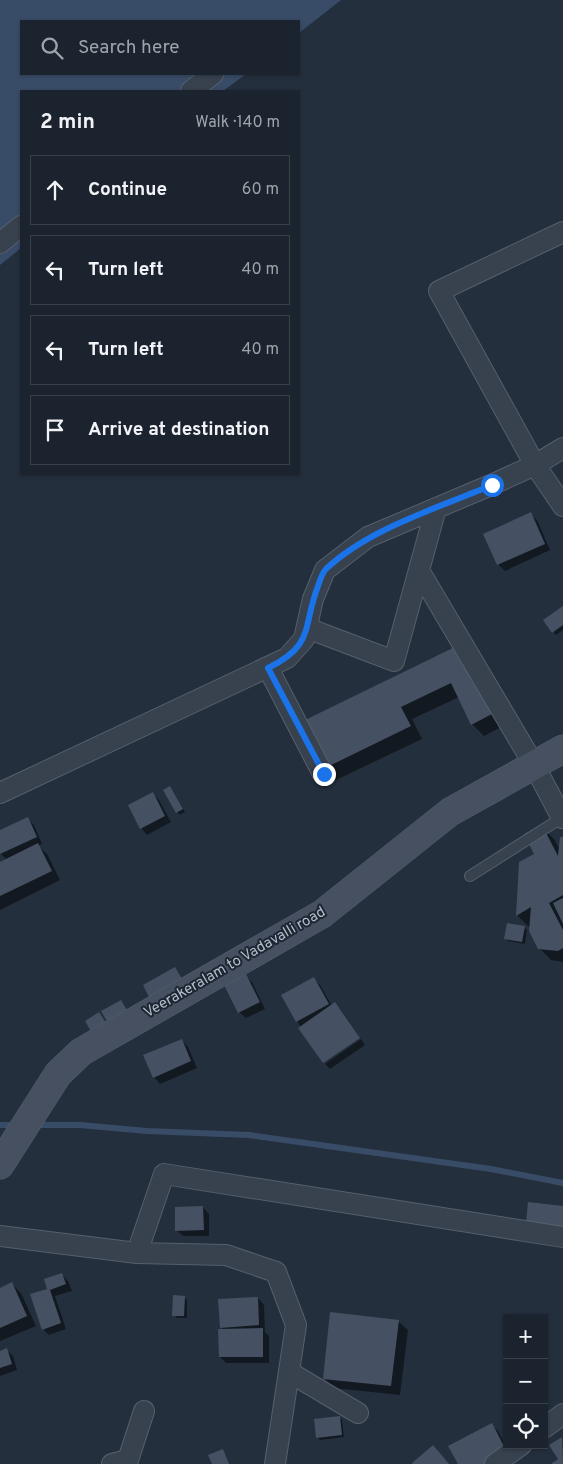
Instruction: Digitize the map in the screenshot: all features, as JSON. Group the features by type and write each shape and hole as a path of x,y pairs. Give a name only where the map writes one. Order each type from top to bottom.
{"street":[{"path":"192,90 212,75"},
{"path":"0,243 20,227"},
{"path":"563,232 439,291 535,465 563,506"},
{"path":"0,793 288,658 304,640 313,598 325,570 368,537 535,465 563,448"},
{"path":"307,628 394,661 420,572 436,508"},
{"path":"420,572 534,765 562,818"},
{"path":"268,668 324,774"},
{"name":"Veerakeralam to Vadavalli road","path":"2,1162 58,1074 81,1052 322,914 450,812 563,749"},
{"path":"137,1253 164,1174 563,1236"},
{"path":"0,1236 137,1253 226,1255 276,1272 296,1325 275,1464"},
{"path":"289,1372 358,1413"},
{"path":"112,1464 128,1460 144,1411"},
{"path":"548,1425 563,1414"},
{"path":"494,1464 515,1449"}],"lane":[{"path":"470,876 562,818"}],"water":[{"path":"0,0 341,0 300,32 300,20 20,20 20,75 245,75 224,90 20,90 20,249 0,265"}],"building":[{"path":"531,512 545,544 497,565 483,534"},
{"path":"563,606 563,625 552,633 543,620"},
{"path":"459,645 492,714 471,725 451,683 401,707 411,726 323,769 301,722"},
{"path":"170,786 183,809 176,813 163,790"},
{"path":"153,792 165,816 140,829 128,805"},
{"path":"28,817 37,837 0,854 0,830"},
{"path":"542,825 558,856 560,837 563,837 563,895 549,903 563,930 563,948 558,951 538,949 529,931 531,907 516,916 519,862 534,854 524,834"},
{"path":"38,843 52,871 0,896 0,862"},
{"path":"563,898 563,924 553,903"},
{"path":"507,923 525,926 522,942 504,939"},
{"path":"175,967 182,979 149,997 143,985"},
{"path":"246,974 260,1002 238,1013 224,985"},
{"path":"314,977 329,1004 296,1022 281,995"},
{"path":"121,1000 129,1014 109,1025 101,1011"},
{"path":"335,1002 360,1038 323,1063 298,1028"},
{"path":"99,1012 106,1023 92,1033 85,1021"},
{"path":"182,1039 191,1061 153,1078 143,1055"},
{"path":"528,1202 563,1206 563,1227 526,1223"},
{"path":"203,1206 204,1230 175,1231 175,1207"},
{"path":"62,1273 66,1284 50,1290 61,1323 42,1330 30,1294 47,1289 44,1279"},
{"path":"12,1282 27,1316 0,1328 0,1288"},
{"path":"173,1295 185,1296 184,1316 172,1316"},
{"path":"258,1297 259,1325 220,1328 218,1299"},
{"path":"330,1312 399,1320 391,1386 323,1379"},
{"path":"263,1328 263,1357 219,1357 218,1329"},
{"path":"7,1348 12,1364 0,1368 0,1351"},
{"path":"340,1416 342,1435 316,1438 314,1419"},
{"path":"492,1423 503,1444 503,1449 507,1452 484,1464 458,1464 448,1446"},
{"path":"562,1437 563,1464 551,1464 558,1459 549,1445"},
{"path":"433,1445 449,1464 412,1463"},
{"path":"223,1449 229,1464 212,1464 208,1455"}],"waterway":[{"path":"0,1125 16,1125"},
{"path":"33,1125 80,1125 147,1131 249,1135 491,1169 563,1183"}],"route":[{"path":"324,774 268,668 288,658 304,640 313,598 325,570 368,537 492,485"}]}
